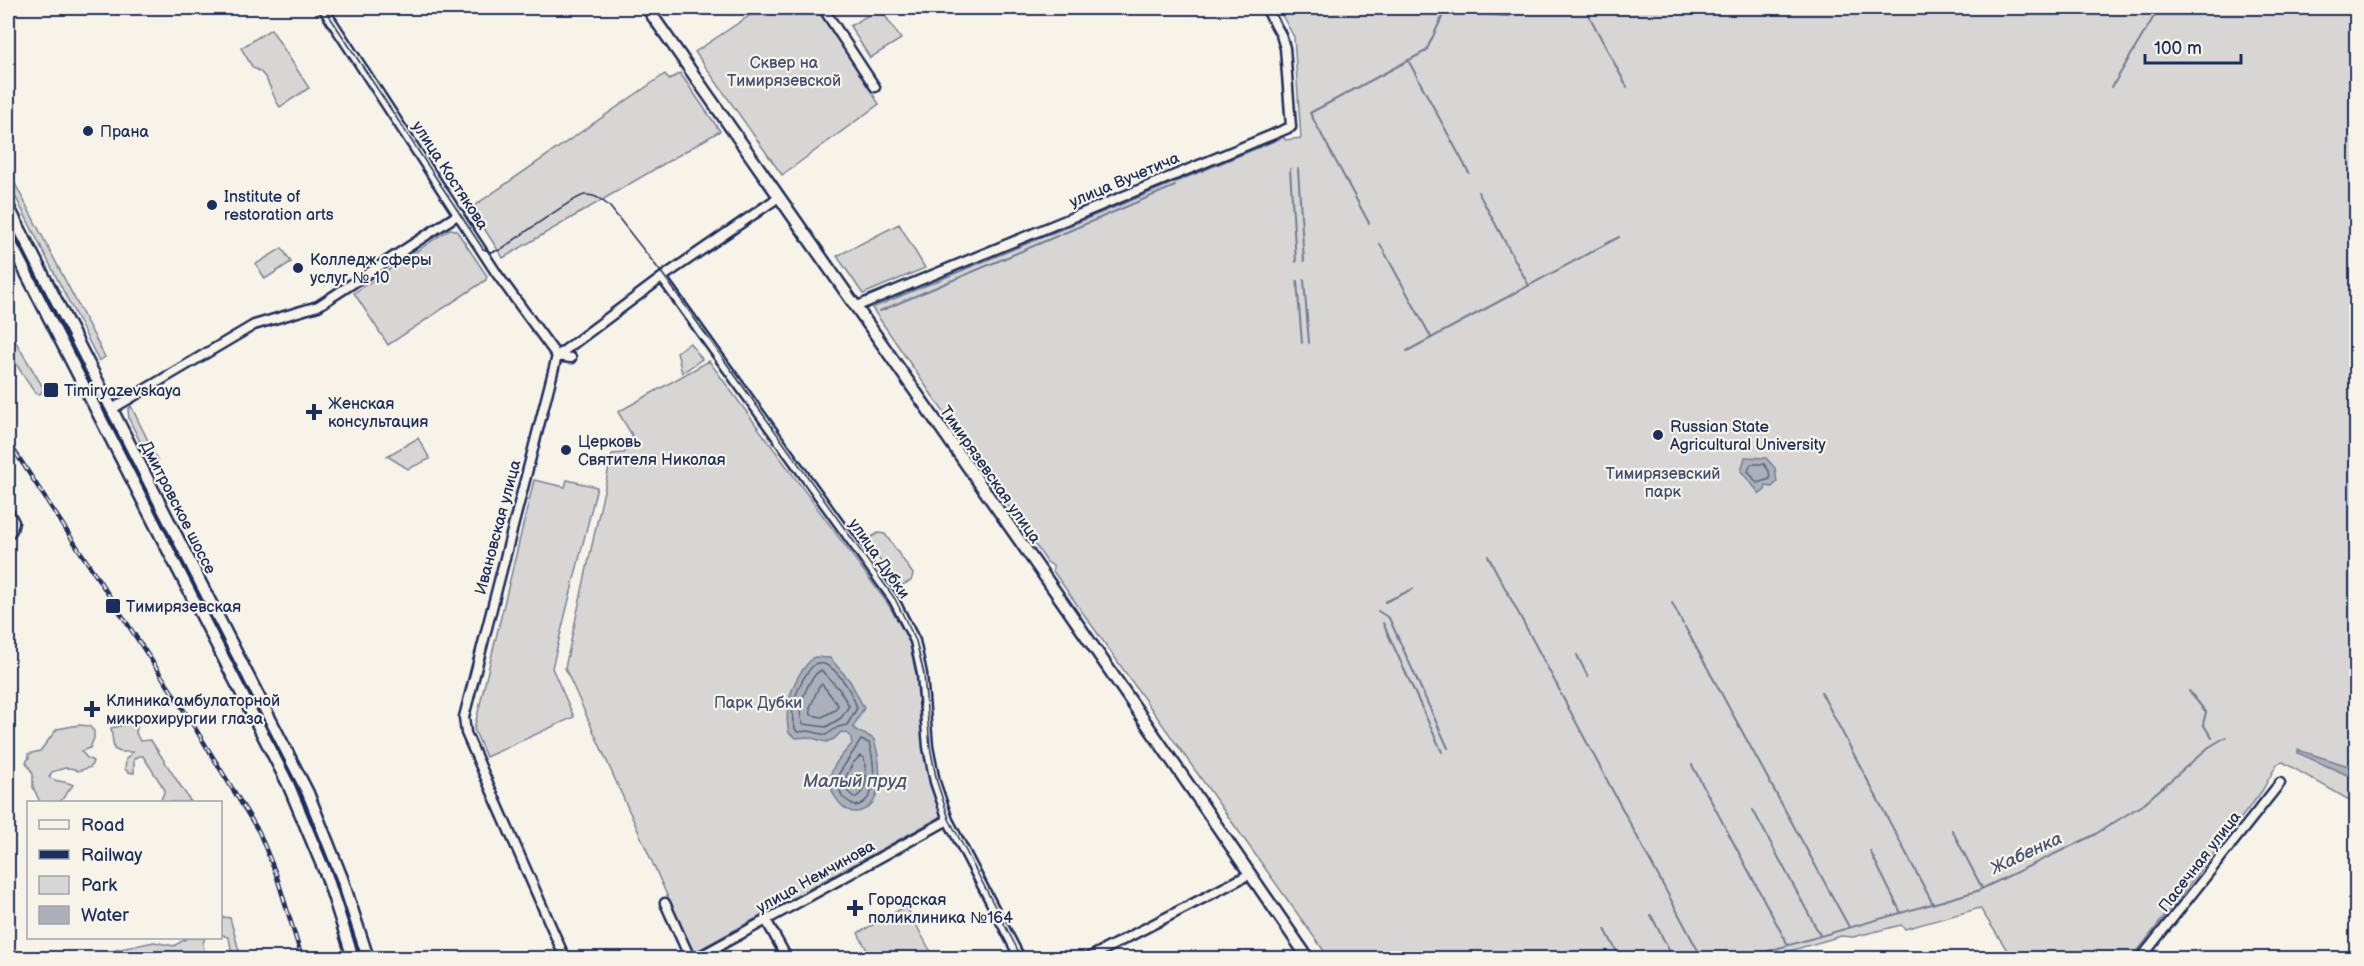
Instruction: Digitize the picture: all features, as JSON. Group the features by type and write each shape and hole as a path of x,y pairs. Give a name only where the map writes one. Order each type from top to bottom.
{"main road":[{"name":"Тимирязевская улица","path":"647,8 1072,615 1308,958"},
{"name":"Дмитровское шоссе","path":"8,206 308,793 342,878 368,958"},
{"name":"Дмитровское шоссе","path":"8,237 288,784 324,871 353,958"}],"street":[{"name":"улица Костякова","path":"322,8 497,274 557,356"},
{"path":"823,8 875,87"},
{"name":"улица Вучетича","path":"855,307 1291,127 1285,48 1281,35 1266,8"},
{"path":"557,356 662,278 779,196"},
{"path":"112,409 254,326 318,306 459,214"},
{"name":"улица Дубки","path":"662,278 894,600 915,642 922,674 928,747 935,782 948,819 1020,958"},
{"path":"557,356 571,358"},
{"name":"Ивановская улица","path":"557,356 464,717 466,733 565,958"},
{"path":"8,511 14,522 8,535"},
{"name":"Пасечная улица","path":"2141,958 2280,783"},
{"name":"улица Немчинова","path":"697,958 948,819"},
{"path":"1088,958 1250,874"},
{"path":"665,903 690,958"},
{"path":"766,920 787,958"}],"green space":[{"name":"Сквер на Тимирязевской","path":"761,8 819,9 879,104 782,175 695,52"},
{"path":"880,8 901,39 870,58 850,26"},
{"name":"Тимирязевский парк","path":"1278,8 2346,8 2356,20 2356,804 2283,762 2277,764 2262,791 2132,958 2012,958 1980,908 1905,929 1901,925 1853,937 1841,936 1765,958 1329,958 1053,571 1053,566 1047,562 872,308 1284,137 1285,140 1301,138 1294,37"},
{"path":"271,29 309,88 280,107 263,74 253,68 241,48"},
{"path":"680,73 720,131 503,258 471,208 665,74 669,80"},
{"path":"8,170 105,357 99,361 8,182"},
{"path":"899,224 925,268 863,294 837,256"},
{"path":"450,229 456,230 487,276 486,280 388,345 354,293"},
{"path":"282,248 291,262 265,279 256,264"},
{"path":"8,324 14,339 44,389 40,394 35,393 15,361 9,345"},
{"path":"690,343 702,359 682,373 677,352"},
{"name":"Парк Дубки","path":"709,361 888,604 911,644 918,676 924,743 942,816 693,953 565,668 612,454 624,453 633,444 632,435 618,412"},
{"path":"131,406 158,461 150,462 129,419 128,410"},
{"path":"418,438 430,459 408,469 387,456"},
{"path":"534,480 565,487 567,480 597,487 552,668 574,717 486,757 474,729"},
{"path":"878,533 885,534 913,574 911,581 897,585 870,546 870,538"},
{"path":"134,721 140,741 150,740 152,742 190,801 160,801 165,790 143,756 134,759 134,773 125,769 126,759 133,752 120,752 114,749 111,728"},
{"path":"79,725 89,726 94,731 94,738 90,748 81,751 93,761 91,767 78,771 69,768 52,772 49,777 52,779 73,785 61,801 40,801 33,787 33,774 26,762 29,758 28,754 40,751 57,729"},
{"path":"906,906 934,958 871,958 858,933"},
{"path":"223,917 230,918 241,958 229,958 232,954 229,938 222,934"},
{"path":"185,939 205,939 205,957 151,958 147,955 135,958 95,958 116,950 154,942 174,946"}],"water":[{"path":"1745,457 1766,458 1775,468 1777,482 1772,487 1766,486 1760,494 1741,471"},
{"name":"Малый пруд","path":"814,657 830,658 850,681 864,708 853,727 874,740 879,768 878,790 875,799 861,811 855,812 844,807 835,797 830,785 832,770 852,744 850,735 841,732 834,739 826,742 808,737 796,738 789,733 787,712 791,692 800,673"},
{"path":"2298,750 2355,768 2356,779 2298,753"}],"waterway":[{"path":"1585,8 1627,87"},
{"path":"2112,87 2159,8"},
{"path":"1369,223 1310,113 1426,51 1445,11 1508,16"},
{"path":"1408,60 1469,173"},
{"path":"1290,169 1296,262"},
{"path":"1298,169 1304,261"},
{"path":"880,311 1175,186"},
{"path":"1478,192 1528,284"},
{"path":"1407,351 1619,237"},
{"path":"1380,244 1431,337"},
{"path":"1304,280 1309,343"},
{"path":"1297,281 1302,343"},
{"path":"1488,556 1560,691"},
{"path":"1385,602 1413,589"},
{"path":"1672,603 1683,624"},
{"path":"1378,611 1389,618 1448,748"},
{"path":"1383,623 1442,752"},
{"path":"1685,627 1849,927"},
{"path":"1577,655 1588,677"},
{"path":"2189,691 2206,712 2203,724 2212,738"},
{"path":"1821,692 1933,904"},
{"path":"1561,694 1702,958"},
{"name":"Жабенка","path":"1744,958 1977,891 2094,835 2142,805 2209,747 2226,737"},
{"path":"1692,765 1788,945"},
{"path":"1753,810 1820,935"},
{"path":"1952,830 1982,888"},
{"path":"1870,851 1901,913"},
{"path":"1651,915 1673,958"},
{"path":"1605,929 1620,958"}],"tram line":[{"path":"324,8 483,249 491,252 500,250 568,203 585,195 592,195 610,207 664,276 895,599 916,641 924,674 930,747 937,782 949,819 1022,958"}],"railway":[{"path":"8,441 187,715 259,832 276,874 302,958"}],"place":[{"name":"Прана","path":"88,131"},
{"name":"Institute of restoration arts","path":"212,205"},
{"name":"Колледж сферы услуг № 10","path":"298,268"},
{"name":"Timiryazevskaya","path":"51,390"},
{"name":"Женская консультация","path":"314,412"},
{"name":"Russian State Agricultural University","path":"1658,435"},
{"name":"Церковь Святителя Николая","path":"566,450"},
{"name":"Тимирязевская","path":"113,606"},
{"name":"Клиника амбулаторной микрохирургии глаза","path":"92,709"},
{"name":"Городская поликлиника №164","path":"855,908"}]}
